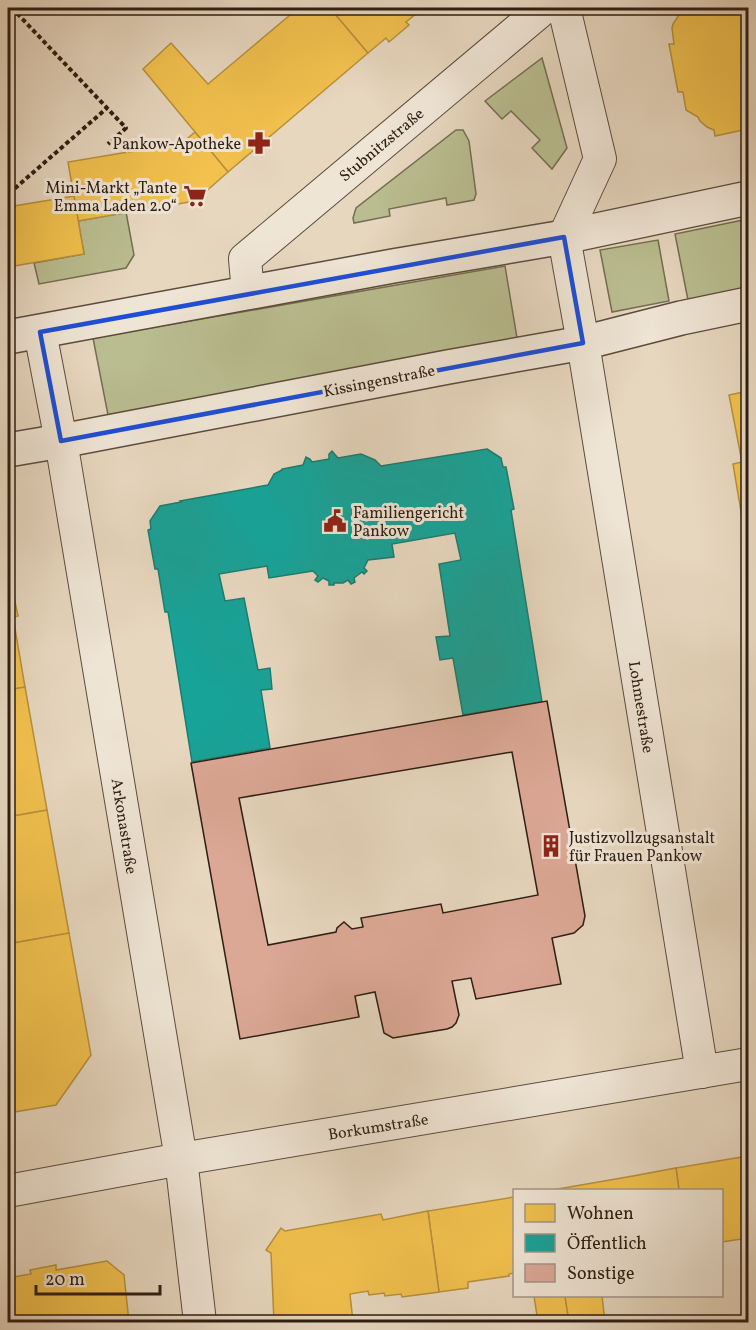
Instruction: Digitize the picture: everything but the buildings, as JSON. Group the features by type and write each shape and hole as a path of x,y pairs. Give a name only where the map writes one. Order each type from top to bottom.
{"street":[{"name":"Stubnitzstraße","path":"248,293 245,259 544,8"},
{"path":"564,8 600,159 564,237 582,343"},
{"path":"8,337 564,237 748,198"},
{"name":"Kissingenstraße","path":"8,450 582,343 748,304"},
{"name":"Arkonastraße","path":"40,332 61,441 181,1160 200,1323"},
{"name":"Lohmestraße","path":"582,343 702,1072"},
{"name":"Borkumstraße","path":"8,1191 748,1064"}],"path":[{"path":"10,8 126,128 108,144"},
{"path":"8,191 13,190 107,108"}],"highlighted area":[{"path":"564,237 583,343 61,441 40,332"}],"green space":[{"path":"542,58 567,148 552,169 532,148 540,140 511,111 502,119 485,101"},
{"path":"456,130 463,130 469,141 476,194 474,200 447,205 446,198 389,209 390,216 354,223 356,208"},
{"path":"126,212 134,255 126,268 39,284 34,263 84,254 78,221"},
{"path":"748,219 748,288 688,300 675,234"},
{"path":"658,240 669,301 612,312 600,250"},
{"path":"505,266 517,338 108,415 93,338"}],"place":[{"name":"Pankow-Apotheke","path":"259,143"},
{"name":"Mini-Markt „Tante Emma Laden 2.0“","path":"195,196"},
{"name":"Familiengericht Pankow","path":"335,521"},
{"name":"Justizvollzugsanstalt für Frauen Pankow","path":"551,846"}]}
